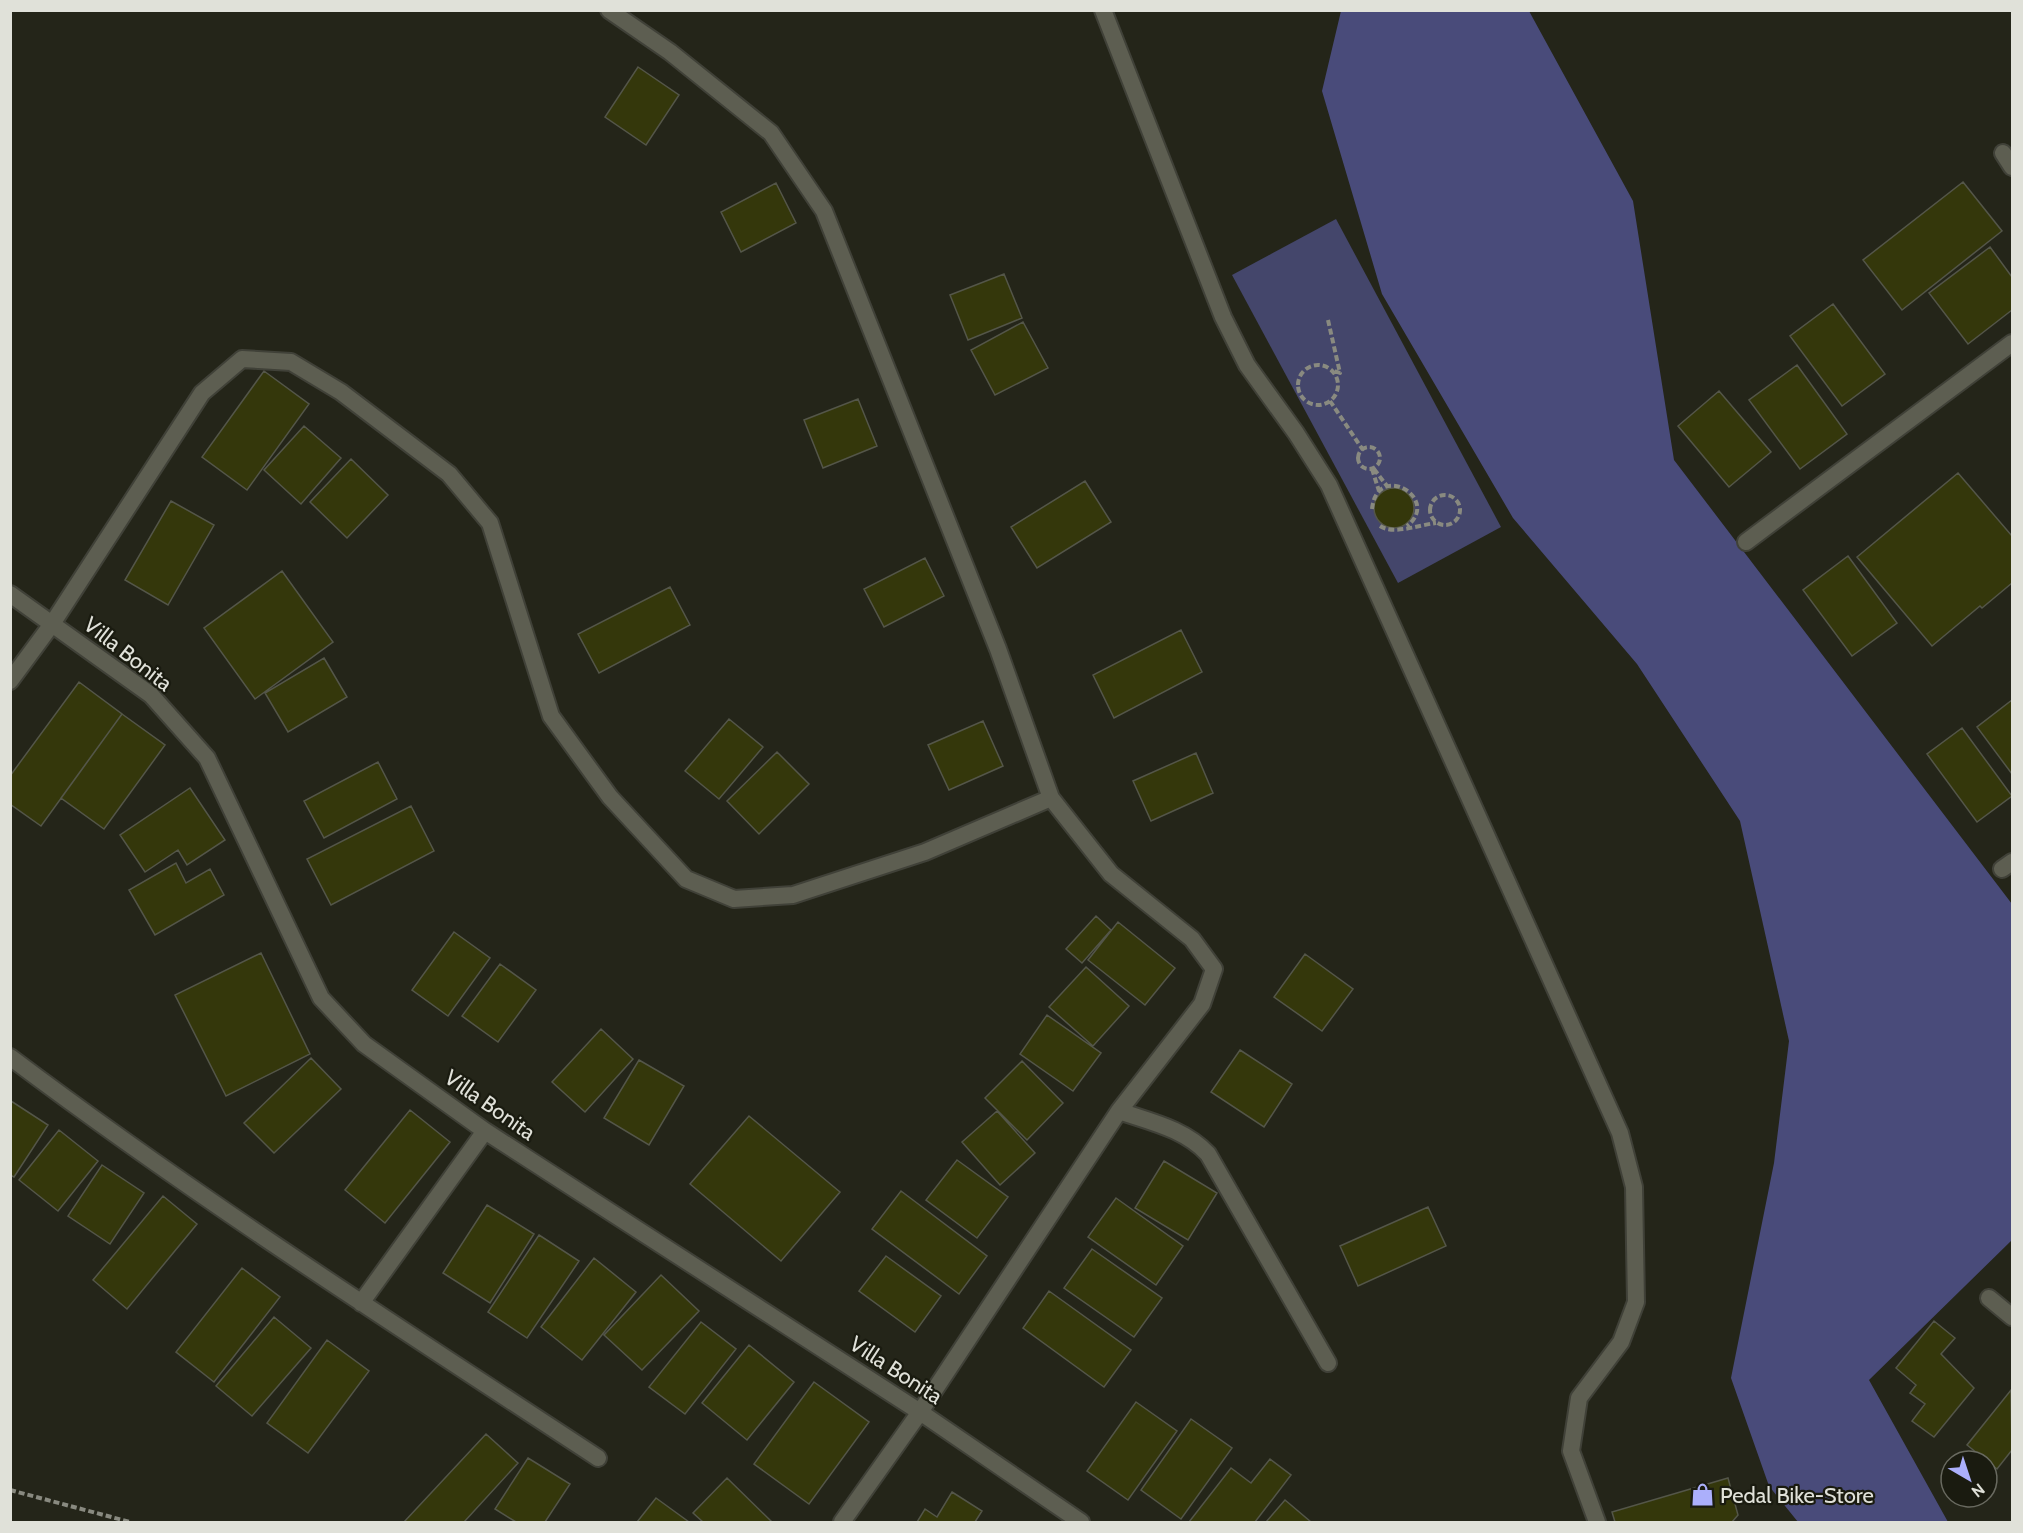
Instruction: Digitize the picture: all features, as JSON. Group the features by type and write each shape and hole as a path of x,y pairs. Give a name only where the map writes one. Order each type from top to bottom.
{"street":[{"path":"609,10 670,52 771,133 824,211 998,649 1052,798 1111,874 1191,939 1214,969 1202,1004 1119,1111 920,1412 842,1522"},
{"path":"1103,10 1223,317 1247,366 1296,433 1329,485 1620,1133 1634,1187 1636,1302 1621,1342 1579,1398 1571,1451 1597,1522"},
{"path":"2002,153 2013,167"},
{"path":"1746,542 2013,344"},
{"path":"10,681 52,624 202,393 242,359 291,362 341,392 449,474 490,524 551,716 610,797 686,879 734,899 793,895 925,852 1052,798"},
{"name":"Villa Bonita","path":"10,594 151,695 207,758 321,998 364,1044 485,1131 920,1412 1081,1522"},
{"path":"10,1057 118,1138 361,1303 598,1458"},
{"path":"1119,1111 1180,1133 1196,1142 1208,1154 1328,1363"},
{"path":"361,1303 485,1131"},
{"path":"1989,1298 2013,1317"}],"path":[{"path":"1328,320 1340,373 1325,367 1312,367 1302,374 1299,386 1303,399 1308,403 1321,405 1330,401 1338,387 1331,370"},
{"path":"1330,401 1363,450"},
{"path":"1369,447 1379,452 1381,460 1373,469 1365,469 1360,464 1358,456 1363,450 1369,447"},
{"path":"1373,469 1387,486"},
{"path":"1373,469 1379,491"},
{"path":"1374,518 1373,501 1379,491 1387,486 1404,487 1413,495 1417,512 1407,526"},
{"path":"1377,523 1391,531 1407,526 1436,523 1450,525 1457,519 1460,510 1453,497 1443,496 1433,500 1430,510 1436,523"},
{"path":"10,1490 130,1522"}],"shaded area":[{"path":"1341,11 1529,11 1633,201 1674,460 2012,904 2012,1240 1869,1380 1948,1522 1798,1522 1769,1486 1731,1378 1774,1163 1789,1041 1740,821 1637,664 1513,518 1382,294 1322,91"},
{"path":"1336,219 1501,527 1398,583 1232,275"}],"building":[{"path":"638,67 679,95 646,145 605,117"},
{"path":"1963,182 2002,231 1902,310 1863,260"},
{"path":"776,183 796,223 741,252 721,212"},
{"path":"1990,247 2012,277 2012,310 1968,344 1929,293"},
{"path":"1004,274 1022,318 968,340 950,295"},
{"path":"1833,304 1885,374 1842,406 1790,336"},
{"path":"1023,322 1048,368 995,395 971,350"},
{"path":"1797,365 1847,434 1800,469 1749,400"},
{"path":"264,371 309,404 247,490 202,457"},
{"path":"1719,391 1771,452 1729,487 1678,426"},
{"path":"858,399 877,446 823,468 804,420"},
{"path":"304,426 341,458 301,504 264,470"},
{"path":"351,459 388,495 347,538 310,502"},
{"path":"1958,473 2012,536 2012,583 1932,646 1857,557"},
{"path":"1085,481 1111,522 1037,568 1011,527"},
{"path":"1394,488 1402,489 1408,494 1413,500 1413,516 1408,522 1402,527 1394,528 1386,527 1380,522 1375,516 1374,508 1375,500 1380,494 1386,489"},
{"path":"171,501 214,525 168,605 125,580"},
{"path":"1848,556 1897,623 1852,656 1803,590"},
{"path":"925,558 944,596 884,627 864,589"},
{"path":"282,571 333,642 255,699 204,628"},
{"path":"670,587 690,625 599,673 578,634"},
{"path":"1181,630 1202,672 1114,718 1093,675"},
{"path":"324,658 347,697 288,732 265,693"},
{"path":"79,682 122,714 41,826 10,804 10,776"},
{"path":"2012,700 2012,774 1977,727"},
{"path":"122,714 165,745 104,829 61,798"},
{"path":"729,719 763,747 719,799 685,771"},
{"path":"983,721 1003,766 949,790 928,745"},
{"path":"1962,728 2012,796 1977,822 1927,754"},
{"path":"777,752 809,784 759,834 727,801"},
{"path":"1196,753 1213,793 1151,821 1133,781"},
{"path":"378,762 397,799 324,838 304,801"},
{"path":"190,788 225,840 187,865 178,850 145,872 120,835"},
{"path":"411,806 434,851 331,905 307,859"},
{"path":"176,863 186,883 210,869 224,895 155,935 129,890"},
{"path":"1096,916 1111,930 1082,963 1066,949"},
{"path":"1118,922 1175,968 1145,1005 1088,960"},
{"path":"454,932 490,958 448,1016 412,990"},
{"path":"261,953 310,1054 226,1096 175,995"},
{"path":"1305,954 1353,989 1322,1031 1274,997"},
{"path":"500,964 536,990 498,1042 462,1016"},
{"path":"1086,967 1129,1006 1093,1046 1049,1007"},
{"path":"1047,1015 1101,1053 1073,1091 1020,1054"},
{"path":"601,1029 633,1059 585,1112 552,1082"},
{"path":"1240,1050 1292,1084 1264,1127 1211,1092"},
{"path":"311,1058 341,1089 274,1153 244,1123"},
{"path":"639,1060 684,1086 649,1145 604,1118"},
{"path":"1022,1061 1063,1103 1027,1140 985,1098"},
{"path":"11,1101 48,1125 14,1177 10,1175"},
{"path":"410,1110 450,1142 385,1223 345,1190"},
{"path":"997,1111 1035,1153 1000,1185 962,1142"},
{"path":"749,1116 840,1192 781,1261 690,1184"},
{"path":"59,1130 98,1161 58,1211 19,1180"},
{"path":"957,1160 1008,1197 977,1238 926,1200"},
{"path":"1164,1161 1217,1193 1188,1240 1135,1208"},
{"path":"102,1165 144,1193 110,1244 68,1216"},
{"path":"901,1191 987,1256 959,1294 872,1229"},
{"path":"163,1196 197,1224 127,1309 93,1280"},
{"path":"1116,1198 1183,1246 1156,1285 1088,1237"},
{"path":"487,1205 534,1234 490,1303 443,1273"},
{"path":"1428,1207 1446,1246 1358,1286 1340,1246"},
{"path":"539,1235 579,1261 527,1338 488,1312"},
{"path":"1092,1249 1162,1298 1134,1337 1064,1288"},
{"path":"886,1256 941,1296 915,1332 859,1291"},
{"path":"594,1258 636,1292 582,1360 541,1327"},
{"path":"242,1268 280,1297 214,1382 176,1352"},
{"path":"661,1275 699,1311 642,1370 604,1335"},
{"path":"1049,1291 1131,1350 1104,1387 1023,1328"},
{"path":"274,1317 311,1348 252,1416 216,1386"},
{"path":"1934,1321 1955,1338 1941,1354 1974,1388 1934,1437 1912,1421 1925,1404 1910,1393 1916,1385 1896,1368"},
{"path":"701,1322 736,1349 685,1414 649,1387"},
{"path":"327,1340 369,1371 308,1453 267,1423"},
{"path":"749,1345 794,1382 747,1440 702,1403"},
{"path":"814,1382 869,1422 809,1504 754,1464"},
{"path":"2011,1390 2012,1450 1999,1466 1999,1449 1972,1449 1967,1445"},
{"path":"1136,1402 1177,1431 1128,1500 1087,1471"},
{"path":"1191,1419 1232,1448 1181,1519 1141,1490"},
{"path":"486,1434 518,1463 464,1522 404,1522"},
{"path":"528,1458 570,1484 545,1522 516,1522 495,1509"},
{"path":"1270,1459 1291,1475 1255,1522 1189,1522 1231,1468 1251,1483"},
{"path":"727,1478 772,1522 703,1522 693,1513"},
{"name":"Pedal Bike-Store","path":"1728,1478 1738,1515 1732,1522 1615,1522 1612,1512"},
{"path":"952,1492 982,1511 975,1522 917,1522 925,1509 937,1517"},
{"path":"656,1498 689,1522 637,1522"},
{"path":"1285,1500 1311,1522 1266,1522"}],"place":[{"name":"Pedal Bike-Store","path":"1702,1495"}]}
